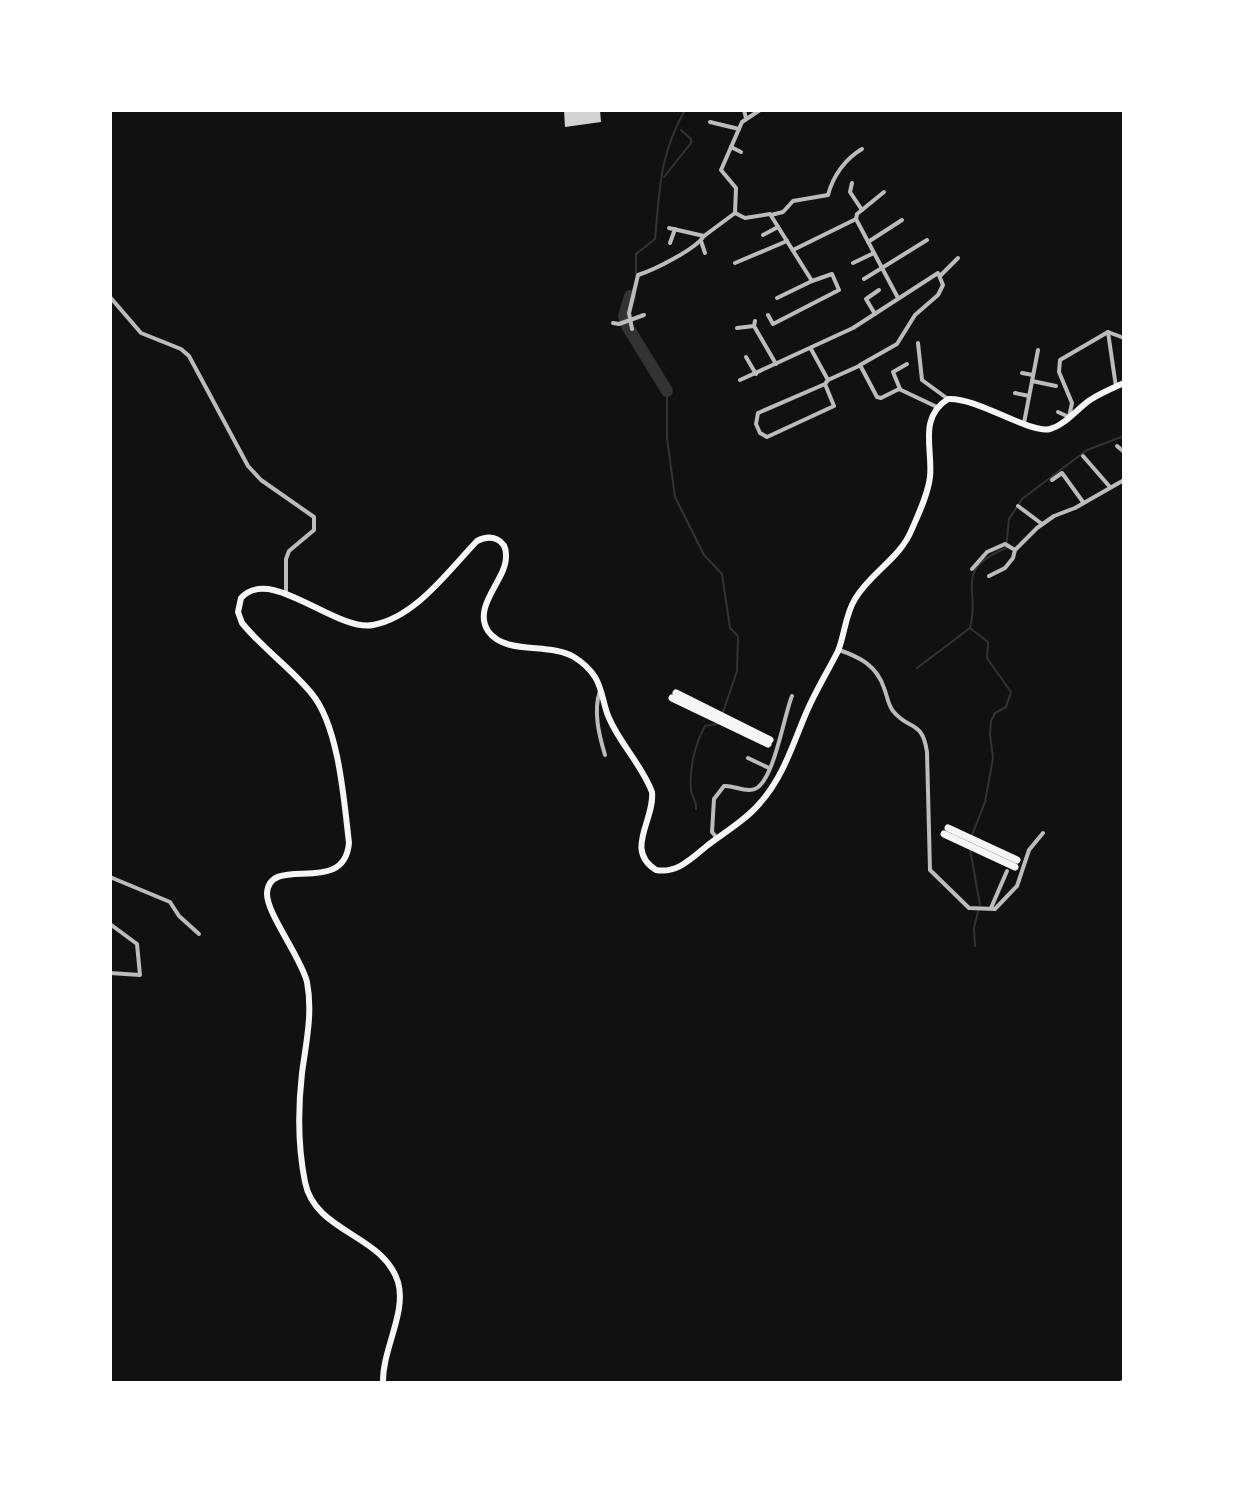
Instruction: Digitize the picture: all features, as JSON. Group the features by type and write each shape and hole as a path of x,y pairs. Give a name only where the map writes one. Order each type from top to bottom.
{"highway":[{"path":"674,695 767,741"},
{"path":"946,831 1013,866"}],"main road":[{"path":"383,1383 384,1358 398,1309 398,1282 393,1270 378,1254 330,1221 309,1199 304,1177 299,1110 310,1015 309,994 298,959 268,899 270,884 280,877 331,872 346,859 349,843 328,719 312,693 255,638 238,615 239,602 250,591 266,588 353,623 373,625 431,591 477,541 484,537 496,538 505,547 507,559 486,606 484,615 489,632 504,643 571,655 589,669 601,689 609,718 652,792 652,805 640,845 642,856 649,866 662,871 674,870 758,806 775,784 807,709 839,650 854,601 899,553 912,531 929,484 928,437 937,407 948,399 970,402 1049,430 1093,399 1124,383"}],"street":[{"path":"744,110 746,118"},
{"path":"626,322 638,275 677,257 735,213 736,188 721,170 746,118 760,110"},
{"path":"710,122 739,129"},
{"path":"731,147 741,152"},
{"path":"735,213 745,218 771,215 783,212 793,201 828,195 833,180 847,161 862,149"},
{"path":"852,183 850,192 862,210"},
{"path":"793,250 856,219 884,192"},
{"path":"771,215 812,281"},
{"path":"856,219 898,298"},
{"path":"868,242 902,220"},
{"path":"763,235 778,227"},
{"path":"670,243 672,228 702,239"},
{"path":"702,239 705,253"},
{"path":"864,279 927,240"},
{"path":"735,263 787,241"},
{"path":"853,263 874,253"},
{"path":"940,276 958,258"},
{"path":"740,380 811,349 875,314 936,273 940,276 943,285 938,295 915,315 897,344 826,382 758,413 756,424 760,433 767,437 834,406 826,382 811,349"},
{"path":"768,315 773,324 839,290 832,274 777,298"},
{"path":"875,314 866,299 879,290"},
{"path":"110,297 141,333 181,349 189,356 248,466 261,480 314,517 314,530 289,551 286,559 286,595"},
{"path":"613,323 644,315"},
{"path":"626,322 632,329"},
{"path":"737,328 754,323 776,364"},
{"path":"1058,412 1069,417 1072,403 1059,372 1060,360 1108,332 1124,338"},
{"path":"1108,332 1116,387"},
{"path":"918,343 922,380 948,399"},
{"path":"1024,423 1038,350"},
{"path":"746,357 756,374"},
{"path":"907,364 893,372 900,389 937,407"},
{"path":"860,365 877,397 900,389"},
{"path":"914,373 921,372"},
{"path":"1022,373 1056,386"},
{"path":"1015,393 1029,396"},
{"path":"1117,446 1124,452"},
{"path":"1083,456 1110,487"},
{"path":"1052,480 1062,473 1083,502"},
{"path":"989,576 1005,568 1015,550 1042,524 1124,480"},
{"path":"1018,506 1042,524"},
{"path":"972,569 985,554 1007,545 1015,550"},
{"path":"839,650 875,667 892,709 919,728 922,734 927,752 930,870 956,898 970,908 1002,904 1017,886 1029,850 1043,833"},
{"path":"601,689 597,698 598,734 605,755"},
{"path":"717,838 712,832 714,799 724,786 747,790 758,787 781,742 792,696"},
{"path":"748,758 769,768"},
{"path":"988,908 1013,866"},
{"path":"110,877 170,902 179,916 199,934"},
{"path":"110,924 137,944 140,975 110,973"}],"building":[{"path":"564,110 600,110 601,122 565,127"}],"waterway":[{"path":"636,273 636,254 655,239 665,158 685,110"},
{"path":"664,177 691,143 691,139 681,130"},
{"path":"630,296 624,316 626,324 667,391"},
{"path":"667,391 667,438 675,497 704,555 722,574 730,628 738,636 737,671 722,715"},
{"path":"972,835 985,802 993,758 991,721 995,713 1006,707 1011,692 987,658 988,642 970,628 974,573 989,556 1006,548 1009,519 1022,499 1087,450 1124,436"},
{"path":"917,668 970,628"},
{"path":"696,809 691,790 694,757 705,726 717,724"},
{"path":"970,849 980,905"},
{"path":"975,946 974,928 978,911"}]}
